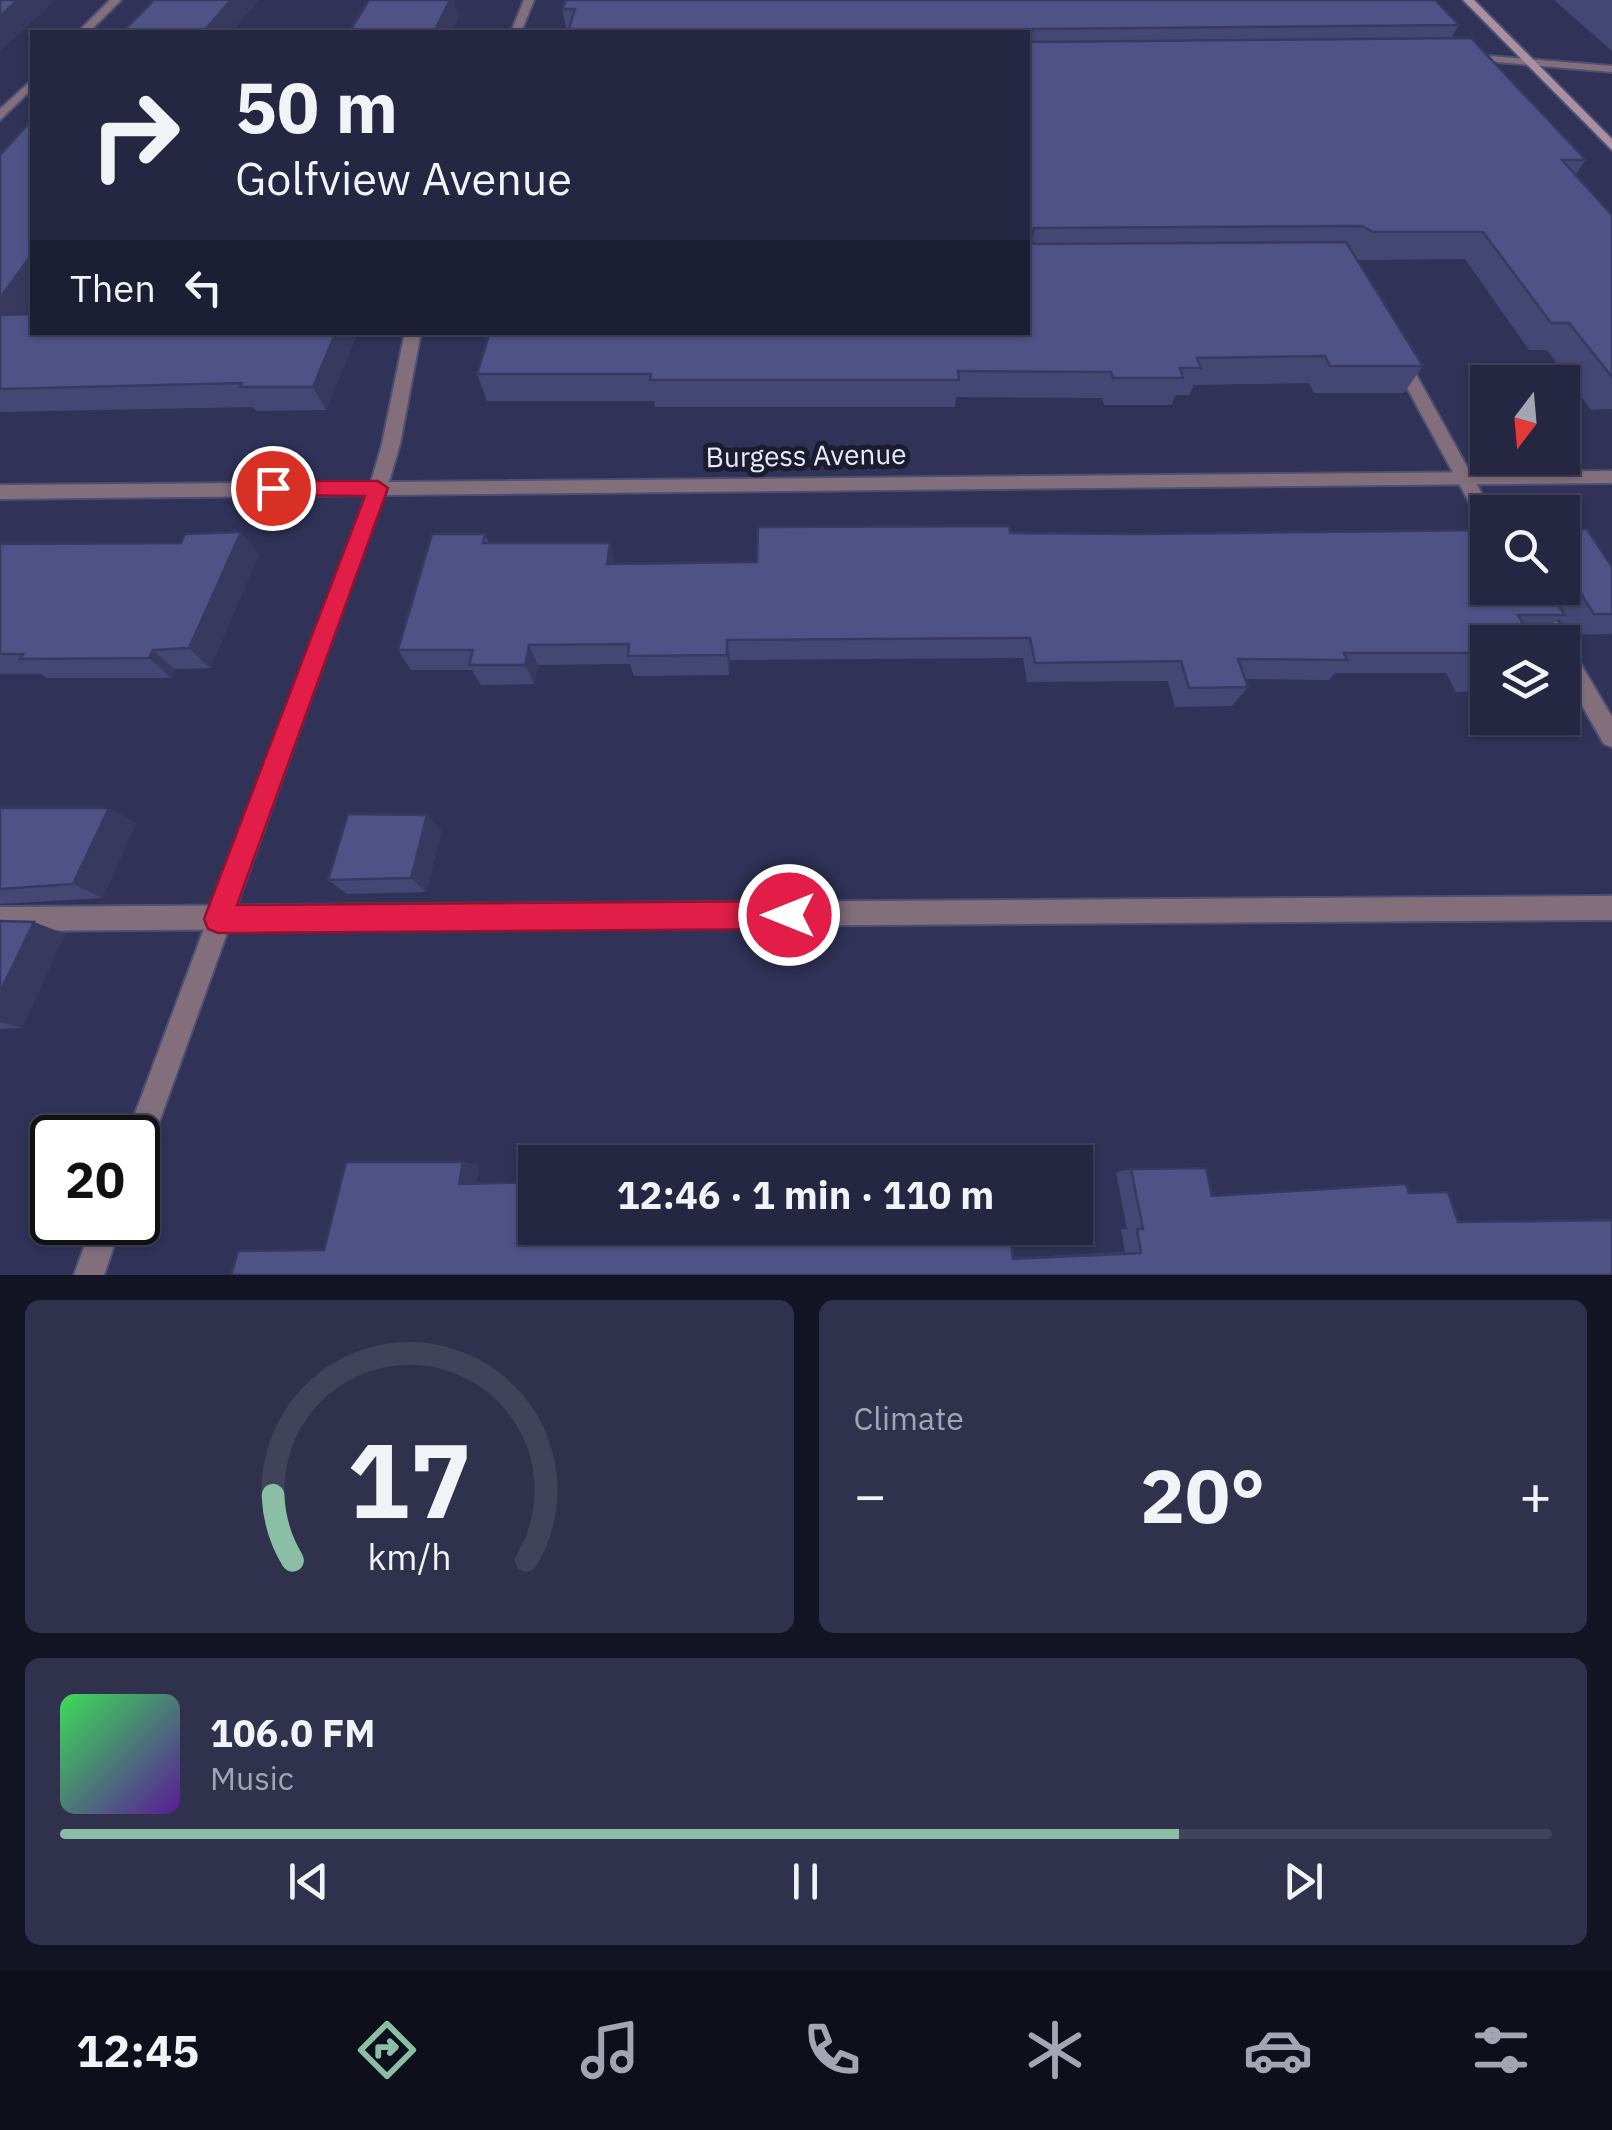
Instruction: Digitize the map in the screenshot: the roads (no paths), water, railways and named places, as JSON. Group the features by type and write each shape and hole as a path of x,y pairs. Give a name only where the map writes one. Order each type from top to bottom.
{"main road":[{"path":"1468,0 1612,146"}],"street":[{"path":"86,30 116,0"},
{"path":"517,30 529,0"},
{"path":"1446,57 1612,69"},
{"path":"0,116 30,86"},
{"path":"148,1115 378,488 413,335"},
{"path":"1390,343 1472,495"},
{"name":"Burgess Avenue","path":"0,492 1612,477"},
{"path":"1580,682 1612,736"},
{"path":"0,919 1612,908"},
{"path":"89,1275 100,1245"}]}
